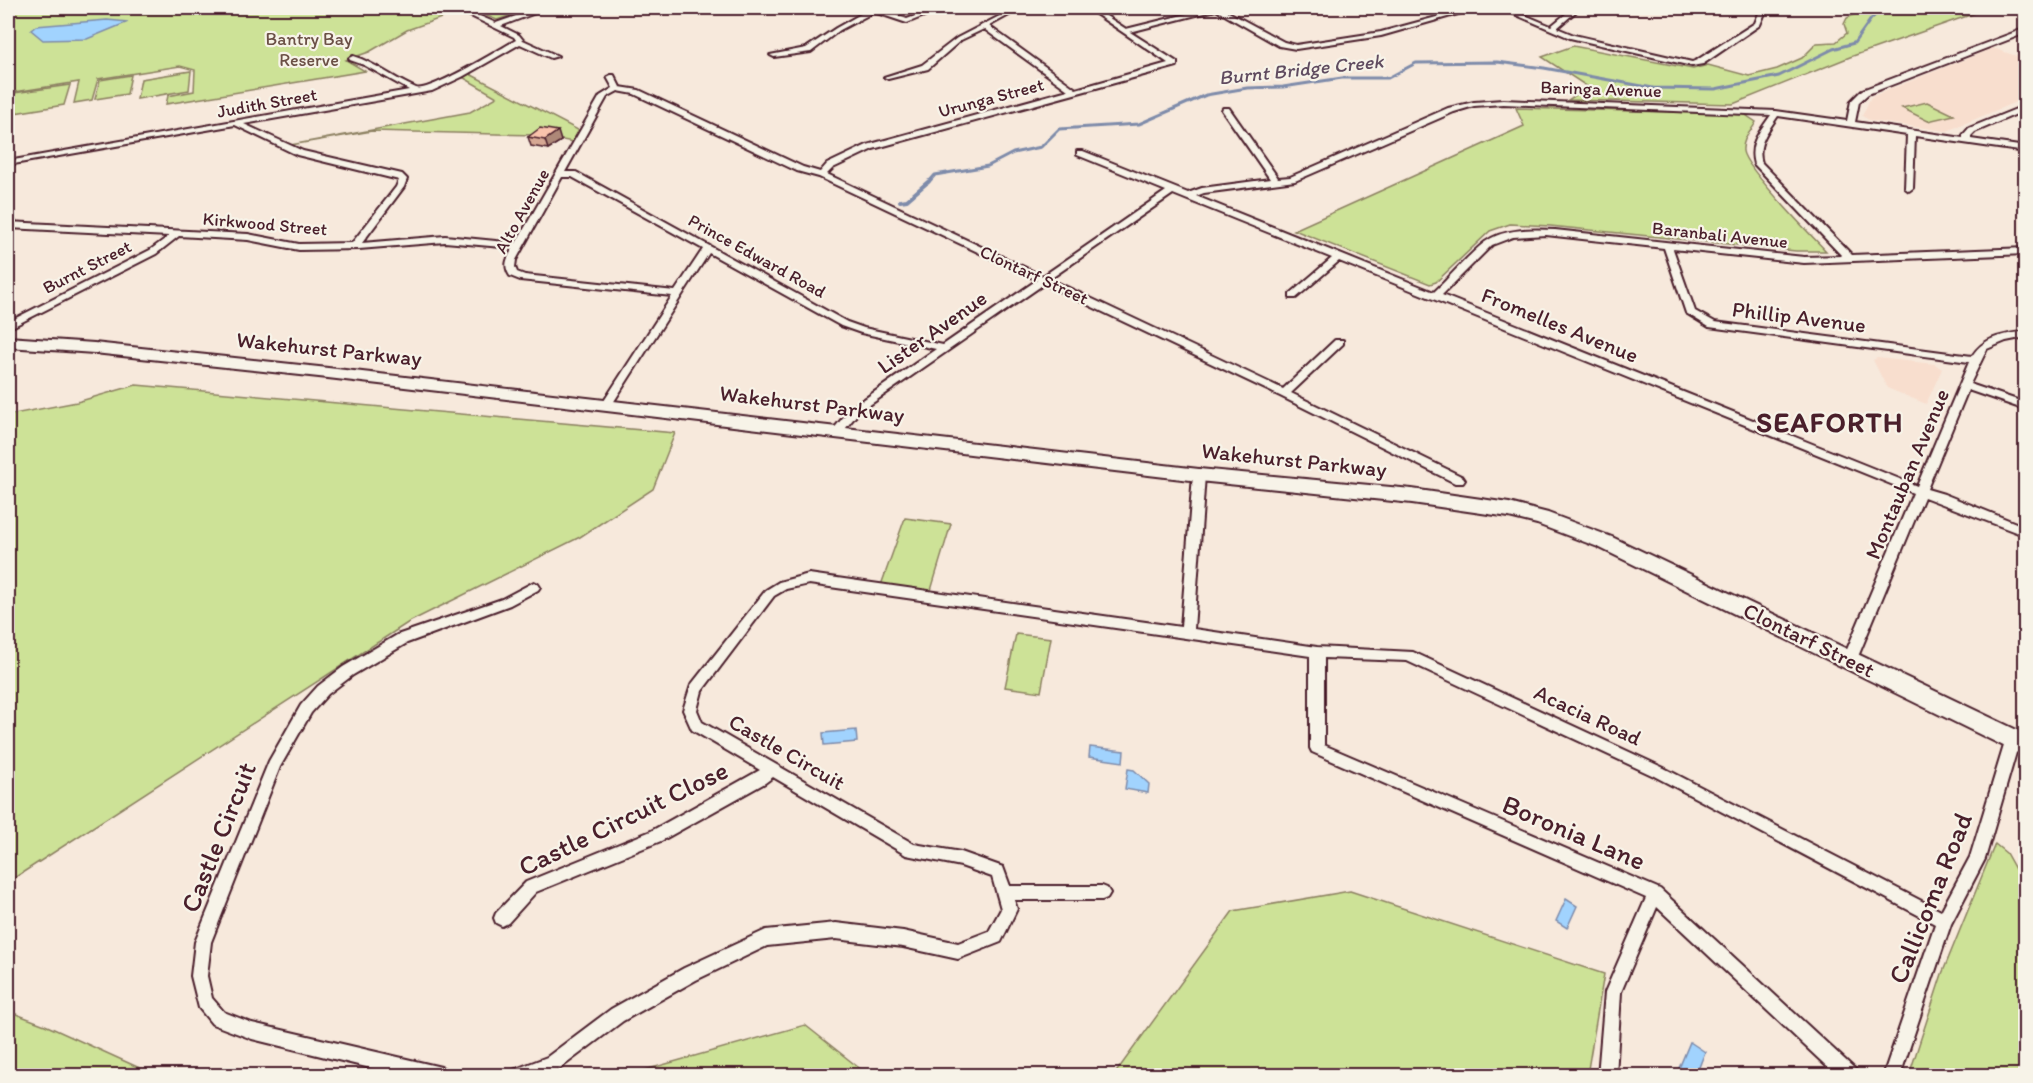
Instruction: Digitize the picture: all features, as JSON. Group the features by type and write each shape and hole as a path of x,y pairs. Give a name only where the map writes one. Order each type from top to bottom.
{"main road":[{"name":"Wakehurst Parkway","path":"8,342 188,357 607,404 1199,475 1412,496 1481,505 1541,518 1605,542"},
{"name":"Clontarf Street","path":"1605,542 2021,742"}],"street":[{"path":"457,8 554,56"},
{"path":"495,26 544,8"},
{"path":"774,55 808,50 872,8 908,21 936,10"},
{"path":"888,77 925,67 959,39 1018,8"},
{"path":"1090,8 1125,31 1217,8 1290,46 1304,47 1381,34 1476,8"},
{"path":"1503,8 1551,29 1600,45 1692,64 1700,62 1758,24 1764,8"},
{"path":"1551,29 1577,8"},
{"path":"984,26 1074,92"},
{"path":"1851,123 1855,101 1865,92 2025,30"},
{"name":"Urunga Street","path":"822,175 830,166 870,147 1174,64 1125,31"},
{"name":"Judith Street","path":"8,163 418,92 445,82 520,41"},
{"path":"353,58 367,63 418,92"},
{"path":"611,77 617,89"},
{"name":"Alto Avenue","path":"617,89 604,96 511,260 510,267 513,274 523,278 677,294"},
{"name":"Clontarf Street","path":"617,89 636,92 800,169 822,175 1284,394 1459,480"},
{"name":"Baringa Avenue","path":"1189,196 1202,191 1276,182 1308,173 1451,110 1474,104 1503,102 1776,113 2025,150"},
{"path":"1967,141 1967,135 1972,130 2025,106"},
{"path":"1226,110 1276,182"},
{"path":"1776,113 1755,145 1753,153 1758,164 1850,259"},
{"path":"236,123 300,153 399,176 403,179 400,187 355,246"},
{"path":"1909,188 1911,132"},
{"name":"Fromelles Avenue","path":"1080,153 2025,532"},
{"name":"Prince Edward Road","path":"561,175 573,174 844,324 861,330 944,348"},
{"name":"Lister Avenue","path":"837,431 854,411 1173,190"},
{"name":"Kirkwood Street","path":"8,225 248,237 299,247 355,246 445,239 520,246"},
{"name":"Burnt Street","path":"8,326 153,252 178,233"},
{"name":"Baranbali Avenue","path":"1436,296 1489,243 1513,234 1555,233 1804,260 2025,251"},
{"name":"Phillip Avenue","path":"1668,246 1691,314 1712,326 1975,360"},
{"path":"607,404 708,248"},
{"path":"1293,296 1337,258"},
{"name":"Montauban Avenue","path":"1850,659 1975,360 1983,347 2003,338 2025,334"},
{"path":"1284,394 1339,342"},
{"path":"1966,386 2025,407"},
{"path":"1187,633 1199,475"},
{"name":"Castle Circuit","path":"1005,893 998,873 961,859 910,850 697,726 690,710 696,689 770,593 783,585 809,579 1187,633"},
{"name":"Castle Circuit","path":"441,1076 252,1031 218,1018 205,1002 199,976 203,942 274,765 306,709 323,690 348,671 402,639 506,602 534,587"},
{"name":"Acacia Road","path":"1187,633 1317,652 1408,656 1659,772 1944,921"},
{"name":"Boronia Lane","path":"1317,652 1317,748 1655,894 1850,1076"},
{"name":"Callicoma Road","path":"1891,1076 1944,921 1977,859 2021,742"},
{"name":"Castle Circuit Close","path":"502,918 531,887 656,836 772,769"},
{"path":"519,1076 552,1064 616,1015 690,974 766,938 837,931 903,939 958,951 995,937 1010,909 1005,893 1102,893"},
{"path":"1607,1076 1613,992 1655,894"}],"shaded area":[{"path":"1993,48 2025,59 2025,98 1947,131 1871,121 1862,116 1871,97"},
{"path":"1877,358 1935,364 1942,369 1926,404 1887,388 1873,360"}],"green space":[{"name":"Bantry Bay Reserve","path":"8,8 440,8 453,14 407,30 369,52 346,60 365,71 166,104 168,96 194,91 195,70 180,66 98,79 92,100 74,103 79,82 8,93"},
{"path":"467,8 533,8 497,20"},
{"path":"1867,8 1990,8 1850,57 1733,104 1568,100 1588,87 1542,57 1573,46 1693,69 1708,65 1749,76 1777,69 1802,58 1817,43 1836,42 1847,33 1844,24 1847,18"},
{"path":"191,71 189,90 137,99 141,79"},
{"path":"466,72 580,131 573,142 536,135 372,131 285,146 470,112 497,97 459,75"},
{"path":"131,75 127,94 95,99 100,80"},
{"path":"70,85 64,105 8,114 14,93"},
{"path":"1927,102 1954,115 1928,121 1902,108"},
{"path":"1516,108 1744,114 1756,122 1744,142 1743,151 1746,159 1779,201 1826,251 1796,251 1510,224 1490,231 1436,282 1430,284 1294,230 1524,126"},
{"path":"136,385 675,433 653,489 580,537 409,622 8,882 8,415 77,402"},
{"path":"905,518 951,524 929,597 880,588"},
{"path":"1016,634 1051,638 1041,692 1005,687"},
{"path":"1995,844 2006,853 2025,887 2025,1075 1909,1075 1942,974"},
{"path":"1350,891 1604,974 1587,1075 1114,1075 1233,911"},
{"path":"8,1011 45,1025 155,1075 8,1075"},
{"path":"805,1025 868,1075 627,1075"}],"water":[{"path":"107,20 128,22 87,39 43,40 31,30 36,26"},
{"path":"856,730 857,742 824,745 823,733"},
{"path":"1090,747 1124,751 1123,762 1089,757"},
{"path":"1128,769 1134,770 1149,784 1148,793 1125,789"},
{"path":"1566,899 1577,906 1567,928 1556,921"},
{"path":"1690,1042 1705,1052 1696,1075 1680,1075 1677,1073"}],"building":[{"path":"540,128 558,131 545,140 528,137"}],"waterway":[{"name":"Burnt Bridge Creek","path":"928,183 935,175 988,166 1013,153 1041,147 1059,129 1139,124 1206,95 1247,88 1283,87 1342,78 1388,78 1416,63 1497,62 1544,68 1653,88 1715,89 1779,76 1833,49 1854,43 1871,19 1883,8"},
{"name":"Burnt Bridge Creek","path":"900,201 907,200 929,181"}],"district":[{"name":"SEAFORTH","path":"1830,422"}]}
